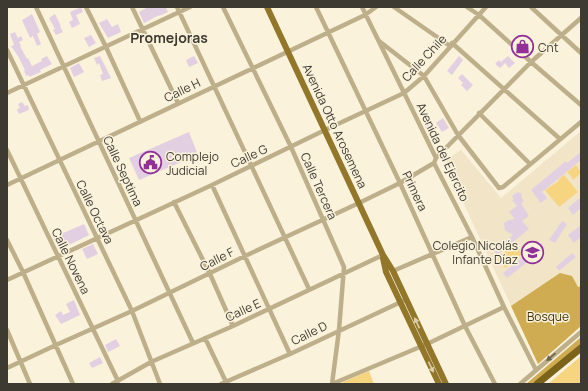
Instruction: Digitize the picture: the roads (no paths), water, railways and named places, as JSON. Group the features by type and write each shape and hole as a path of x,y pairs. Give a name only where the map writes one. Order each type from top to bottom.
{"highway":[{"path":"537,384 581,348"}],"main road":[{"name":"Avenida Otto Arosemena","path":"267,7 383,255 393,271 439,384"},
{"name":"Avenida Otto Arosemena","path":"383,255 386,272 404,300"},
{"name":"Avenida Otto Arosemena","path":"424,345 446,384"}],"street":[{"name":"Calle Septima","path":"36,7 193,343"},
{"path":"86,7 140,121"},
{"path":"132,7 178,103"},
{"path":"177,7 309,289"},
{"path":"7,93 190,7"},
{"name":"Calle Tercera","path":"223,7 291,148 344,267 339,330 332,384"},
{"name":"Primera","path":"316,7 466,326 495,384"},
{"name":"Avenida del Ejercito","path":"362,7 436,158 434,163 472,237 504,307 536,370"},
{"name":"Calle H","path":"7,185 365,15 376,7"},
{"path":"394,7 451,44 560,139"},
{"path":"468,7 479,15 581,106"},
{"name":"Calle Chile","path":"325,130 404,93 424,76 451,44 486,7"},
{"path":"532,7 581,53"},
{"path":"436,158 531,62 581,18"},
{"path":"378,40 424,76 458,135 498,188 501,188 581,122"},
{"name":"Calle Octava","path":"7,50 132,311 160,384"},
{"path":"479,113 530,164"},
{"name":"Calle G","path":"7,280 291,148 325,130"},
{"name":"Calle Novena","path":"7,150 118,380"},
{"name":"Calle F","path":"7,368 132,311 359,203 400,183 434,163"},
{"path":"212,185 290,354"},
{"path":"174,202 210,274 233,326"},
{"path":"393,271 472,237"},
{"path":"7,240 23,272 73,384"},
{"name":"Calle E","path":"112,384 151,362 233,326 383,255"},
{"name":"Calle D","path":"221,384 290,354 404,300"},
{"path":"332,384 424,345 504,307"},
{"path":"7,330 30,384"},
{"path":"520,384 581,332"},
{"path":"205,338 226,383"}],"place":[{"name":"Cnt","path":"523,47"},
{"name":"Complejo Judicial","path":"150,163"},
{"name":"Colegio Nicolás Infante Díaz","path":"533,252"}],"district":[{"name":"Promejoras","path":"169,37"}],"park label":[{"name":"Bosque","path":"548,316"}]}
